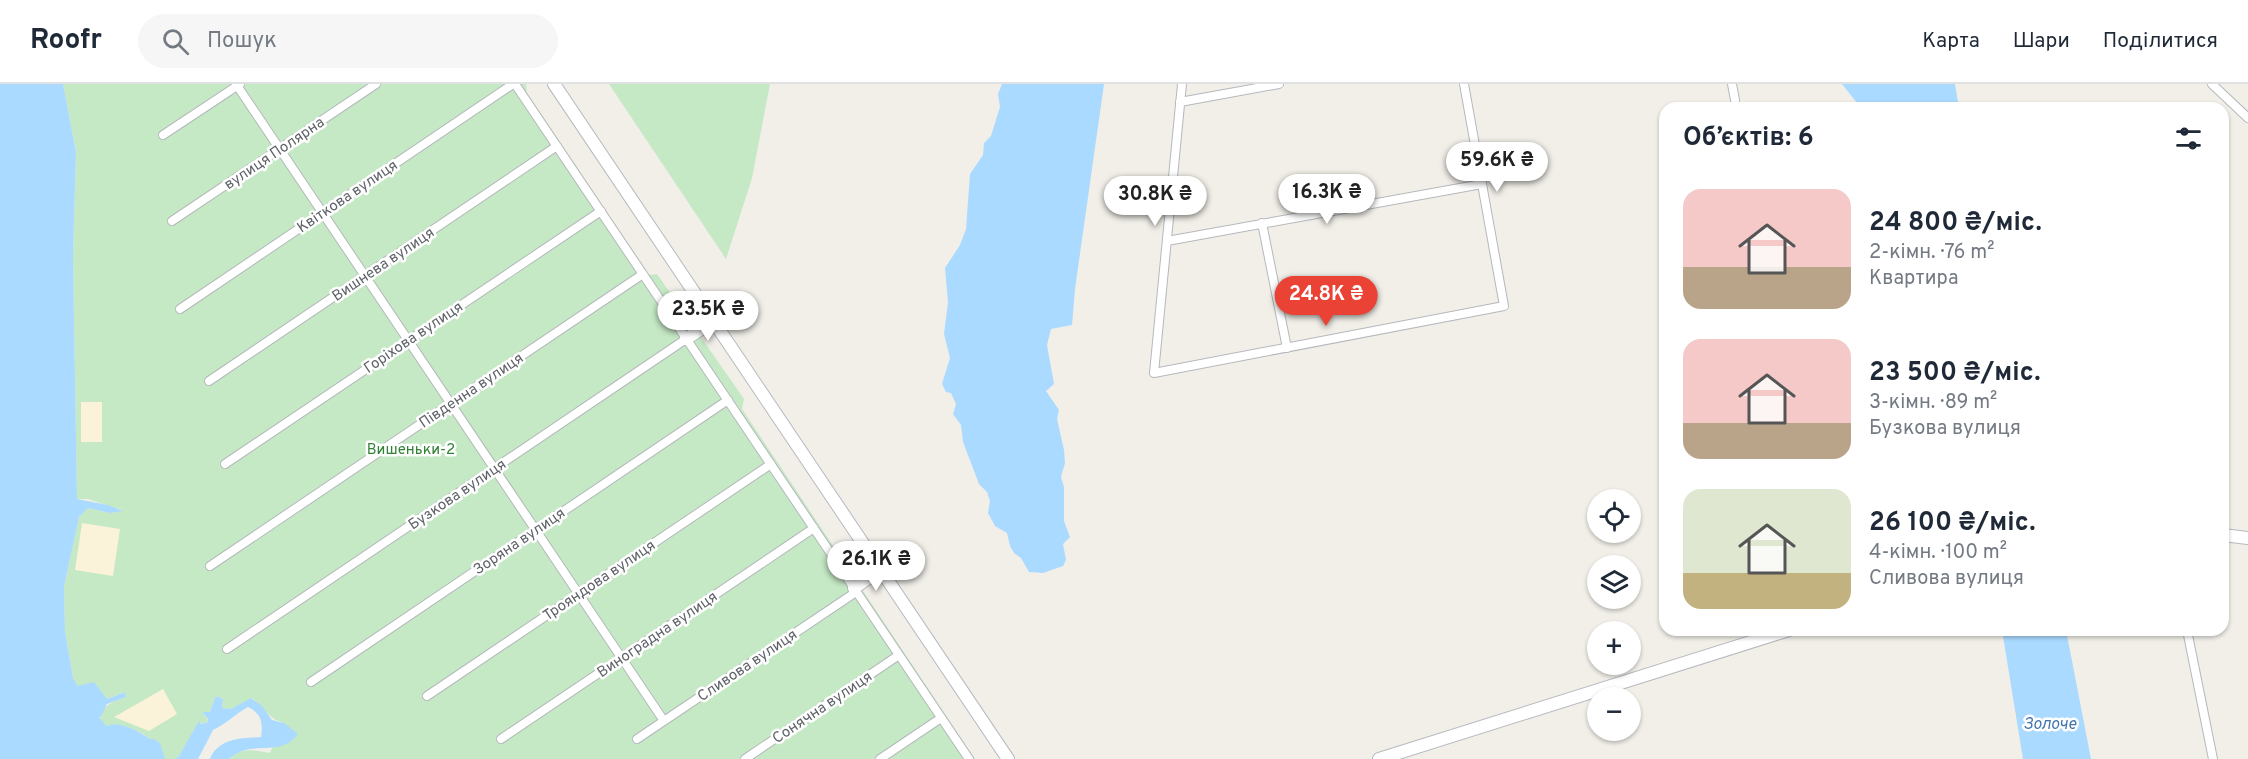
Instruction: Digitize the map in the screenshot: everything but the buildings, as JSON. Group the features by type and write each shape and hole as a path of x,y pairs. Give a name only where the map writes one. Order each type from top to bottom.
{"street":[{"name":"вулиця Полярна","path":"172,221 376,84"},
{"path":"514,84 969,759"},
{"name":"Квіткова вулиця","path":"180,309 514,84"},
{"path":"554,84 1008,759"},
{"path":"1182,84 1154,373 1504,306 1464,84"},
{"path":"1180,102 1279,84"},
{"path":"1732,84 1735,100"},
{"path":"2212,84 2248,118"},
{"path":"163,135 237,85 664,722"},
{"name":"Вишнева вулиця","path":"209,381 557,146"},
{"path":"1167,241 1482,184"},
{"name":"Горіхова вулиця","path":"225,464 601,211"},
{"path":"1262,223 1287,348"},
{"name":"Південна вулиця","path":"210,566 643,274"},
{"path":"687,339 713,321"},
{"name":"Бузкова вулиця","path":"227,649 687,339"},
{"name":"Зоряна вулиця","path":"311,682 728,400"},
{"name":"Трояндова вулиця","path":"427,696 771,464"},
{"name":"Виноградна вулиця","path":"501,739 814,528"},
{"path":"2229,536 2248,538"},
{"path":"855,590 880,570"},
{"name":"Сливова вулиця","path":"637,739 855,590"},
{"path":"1379,759 1770,636"},
{"path":"2188,636 2213,759"},
{"name":"Сонячна вулиця","path":"745,759 899,655"},
{"path":"880,759 941,718"}],"green space":[{"name":"Вишеньки-2","path":"63,84 526,84 527,93 649,275 657,274 744,399 742,409 975,759 229,759 243,751 270,753 284,723 270,716 252,698 231,709 222,708 223,700 215,697 210,712 202,712 208,720 205,725 199,722 175,759 165,759 156,745 141,733 123,726 106,726 102,723 101,718 104,709 126,697 124,692 107,699 94,689 78,686 73,678 65,631 64,587 79,517 88,508 110,513 122,510 88,499 77,499 73,257 76,152"},
{"path":"609,84 770,84 752,178 726,259"}],"sand":[{"path":"81,402 102,402 102,442 81,442"},
{"path":"82,523 120,529 113,576 75,570"},
{"path":"163,689 177,714 149,731 114,717"}],"water":[{"path":"0,84 63,84 76,152 73,257 77,499 108,505 123,511 110,513 88,508 79,517 64,587 65,631 73,678 78,686 94,682 107,699 125,692 126,697 107,704 100,718 106,726 123,726 154,739 160,743 165,759 0,759"},
{"path":"1002,84 1104,84 1072,325 1051,329 1047,345 1054,384 1046,391 1059,410 1057,419 1065,463 1061,477 1064,487 1064,521 1070,537 1063,544 1066,560 1063,566 1043,573 1029,572 1021,558 1010,546 1007,533 995,526 988,513 990,501 987,492 979,484 963,442 961,425 953,414 956,404 951,393 946,392 942,384 950,358 944,334 948,302 945,268 960,245 966,229 970,174 983,155 984,143 991,136 1000,107 998,94"},
{"path":"1842,84 1955,84 1958,102 1856,102"},
{"name":"Золоче","path":"2003,636 2067,636 2091,759 2023,759"},
{"path":"215,697 223,700 222,708 231,709 251,698 262,706 272,720 284,723 298,734 282,746 246,750 229,759 210,759 219,747 231,740 261,737 260,719 248,707 213,730 198,759 175,759 199,721 201,724 207,723 208,719 202,712 210,712"}]}
